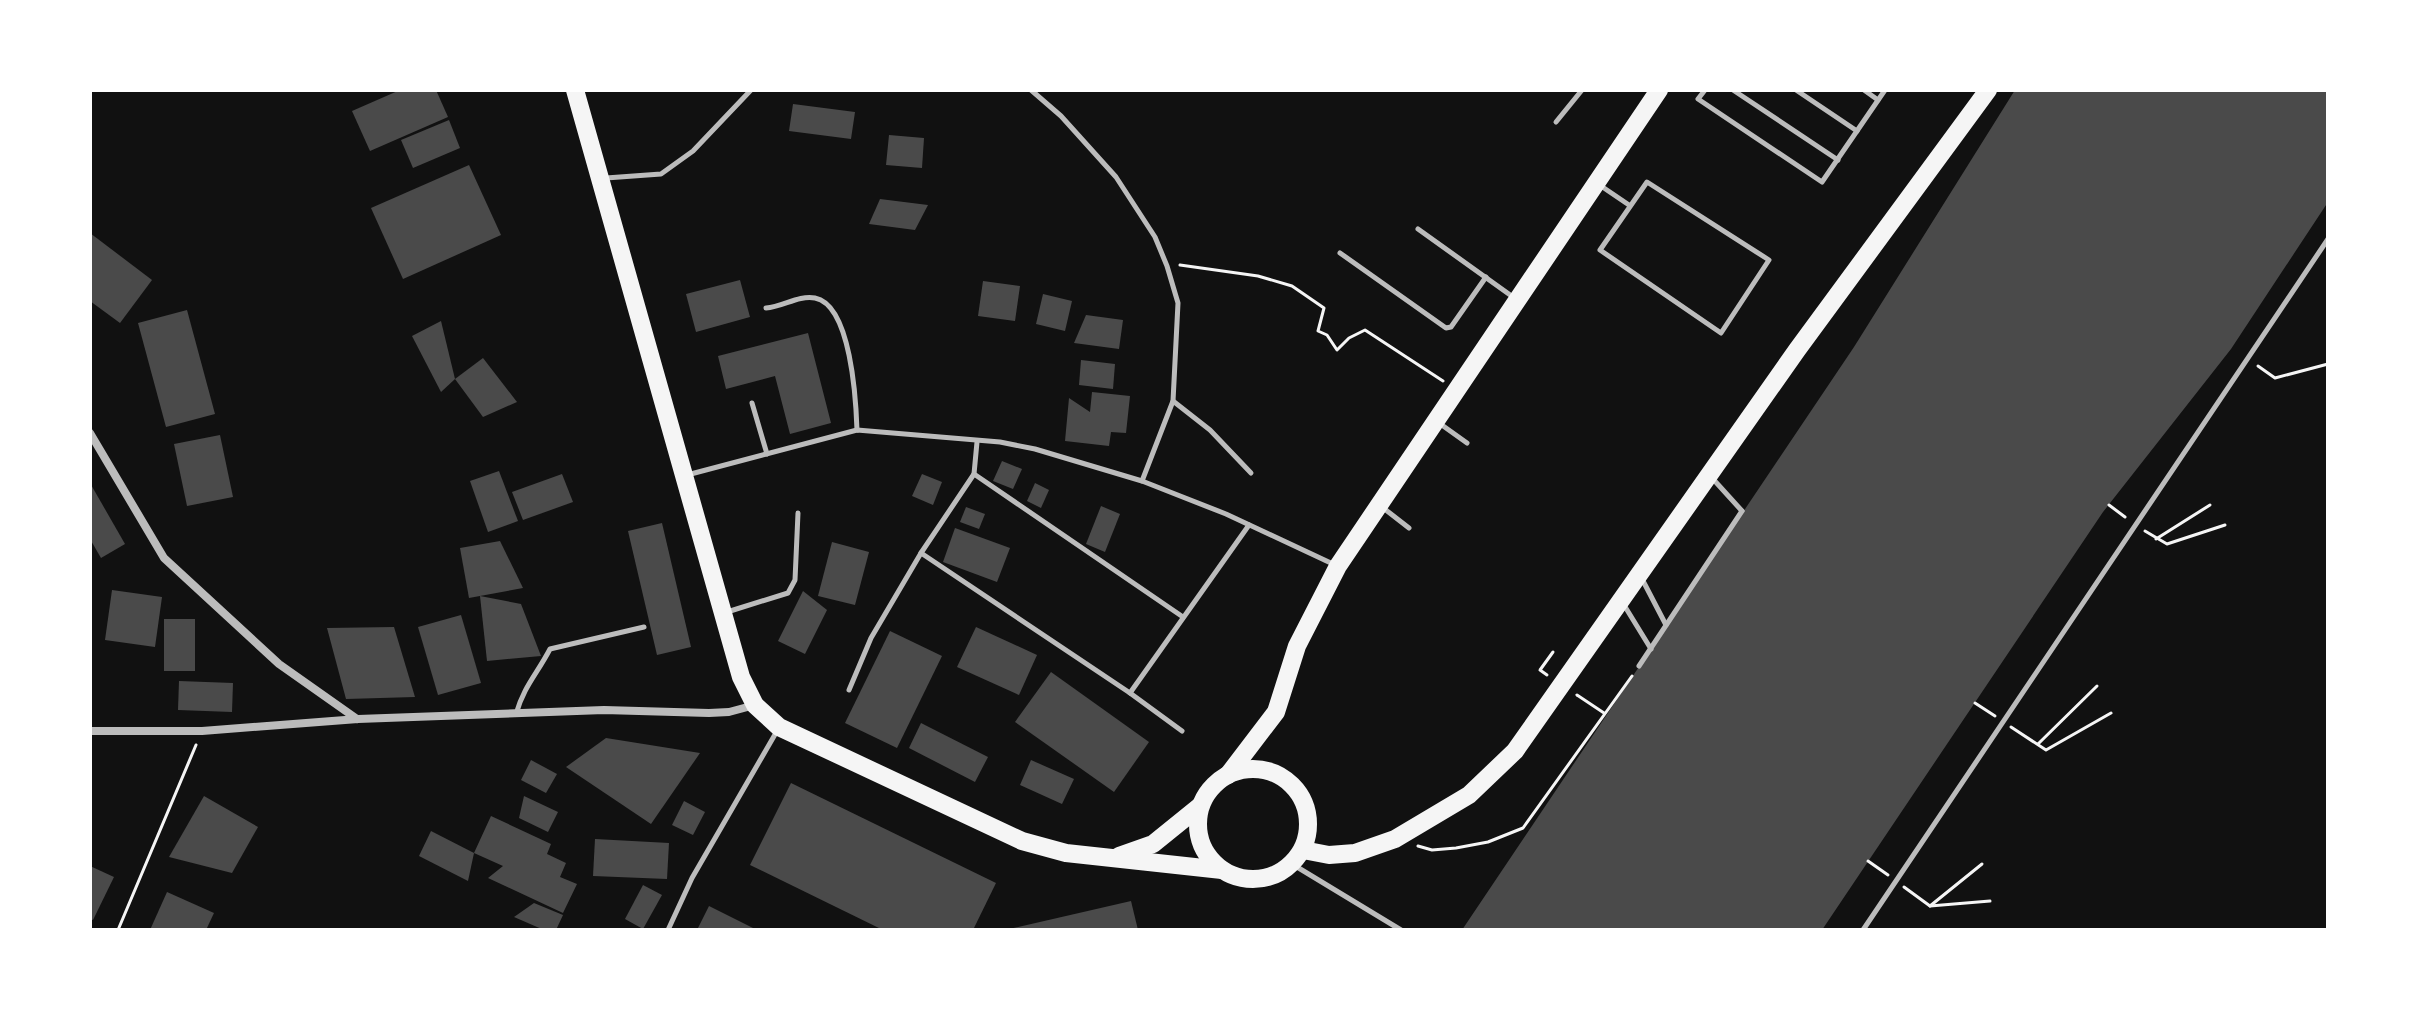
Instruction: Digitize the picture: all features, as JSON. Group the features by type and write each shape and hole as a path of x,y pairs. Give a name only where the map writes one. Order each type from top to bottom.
{"main road":[{"path":"575,90 722,614 741,677 755,705 779,727 1022,841 1066,853 1222,870"},
{"path":"1228,775 1276,712 1297,646 1338,566 1659,90"},
{"path":"1298,857 1355,853 1395,839 1469,795 1515,751 1709,475 1988,90"},
{"path":"1112,858 1153,844 1174,830 1200,806 1216,783 1244,769 1262,769 1293,785 1303,799 1308,816 1308,833 1298,857 1277,874 1258,880 1239,878 1222,870 1208,858 1200,842 1197,824 1200,806"}],"street":[{"path":"90,433 164,558 279,664 358,719"},
{"path":"90,731 202,731 358,719 604,710 709,713 729,712 755,705"}],"lane":[{"path":"600,178 661,174 693,151 751,90"},
{"path":"1031,90 1061,116 1116,177 1155,237 1178,303 1173,401 1142,481"},
{"path":"1556,122 1582,90"},
{"path":"1705,90 1698,99 1822,182 1885,90"},
{"path":"1733,90 1838,160"},
{"path":"1796,90 1857,131"},
{"path":"1864,90 1878,100"},
{"path":"1647,182 1769,260 1721,333 1600,250 1629,205 1647,182"},
{"path":"1597,183 1629,205"},
{"path":"1418,229 1517,300"},
{"path":"1863,930 2328,239"},
{"path":"1340,253 1446,328 1451,327 1486,277"},
{"path":"766,308 806,297 820,299 832,308 840,321 855,395 857,430"},
{"path":"1173,401 1210,430 1251,473"},
{"path":"752,403 767,454"},
{"path":"1435,421 1467,443"},
{"path":"683,476 857,430 1000,442 1035,449 1142,481 1338,566"},
{"path":"849,690 871,638 921,553 974,474 977,441"},
{"path":"974,474 1183,617"},
{"path":"1639,666 1742,511 1709,475"},
{"path":"1378,504 1409,528"},
{"path":"722,614 788,593 792,588 798,513"},
{"path":"1130,693 1249,525"},
{"path":"921,553 1182,731"},
{"path":"1639,574 1666,626"},
{"path":"1621,599 1651,649"},
{"path":"516,714 523,690 550,649 644,627"},
{"path":"668,930 692,878 779,727"},
{"path":"1298,857 1401,930"}],"path":[{"path":"1167,266 1183,265 1258,276 1292,286 1324,308 1318,331 1327,335 1337,350 1349,338 1365,330 1456,389"},
{"path":"2253,363 2275,378 2328,364"},
{"path":"2109,505 2133,522"},
{"path":"2156,539 2210,505"},
{"path":"2144,530 2167,544 2225,525"},
{"path":"1540,670 1553,652"},
{"path":"1395,839 1432,850 1456,848 1488,842 1523,828 1639,666"},
{"path":"2038,744 2097,686"},
{"path":"1975,703 1999,719"},
{"path":"2011,727 2046,750 2111,713"},
{"path":"118,930 202,731"},
{"path":"1868,861 1930,906 1990,901"},
{"path":"1930,906 1982,864"}],"building":[{"path":"400,90 436,90 448,117 370,151 352,111"},
{"path":"2015,90 2328,90 2328,202 2231,349 2103,512 1822,930 1462,930 1854,347"},
{"path":"793,104 855,112 851,139 789,131"},
{"path":"449,120 460,148 413,168 401,140"},
{"path":"889,135 924,138 922,168 886,165"},
{"path":"469,165 501,235 403,279 371,208"},
{"path":"880,199 928,205 915,230 869,224"},
{"path":"90,233 152,280 120,323 90,301"},
{"path":"740,280 750,317 696,332 686,294"},
{"path":"983,281 1020,286 1015,321 978,316"},
{"path":"1043,294 1072,301 1065,331 1036,324"},
{"path":"187,310 215,414 166,427 138,323"},
{"path":"1086,315 1123,320 1119,349 1074,343"},
{"path":"441,321 455,379 441,392 412,336"},
{"path":"808,333 831,423 790,434 775,376 726,389 718,356"},
{"path":"483,358 517,402 483,417 455,379"},
{"path":"1081,360 1115,364 1113,389 1079,385"},
{"path":"1092,392 1130,396 1126,433 1111,432 1109,446 1065,441 1069,398 1090,412"},
{"path":"220,435 233,497 187,506 174,444"},
{"path":"1002,461 1022,469 1013,489 993,481"},
{"path":"499,471 518,521 488,532 470,481"},
{"path":"562,474 573,502 523,520 512,492"},
{"path":"922,474 942,482 933,505 912,496"},
{"path":"90,483 125,544 101,558 90,539"},
{"path":"1035,483 1049,490 1041,508 1027,501"},
{"path":"1101,506 1120,514 1105,552 1086,544"},
{"path":"966,507 985,514 979,529 960,522"},
{"path":"662,523 691,647 657,655 628,531"},
{"path":"955,528 1010,548 997,582 943,562"},
{"path":"500,541 523,588 469,598 460,548"},
{"path":"832,542 869,552 855,605 818,596"},
{"path":"112,590 162,597 155,647 105,640"},
{"path":"803,591 827,610 805,654 778,641"},
{"path":"480,596 521,604 541,656 487,661"},
{"path":"461,615 481,683 438,695 418,627"},
{"path":"164,619 195,619 195,671 164,671"},
{"path":"394,627 415,697 346,699 327,628"},
{"path":"976,627 1037,655 1019,695 957,667"},
{"path":"890,631 942,656 897,748 845,723"},
{"path":"1051,672 1149,742 1114,792 1015,722"},
{"path":"179,681 233,683 232,712 178,710"},
{"path":"921,723 988,757 975,782 909,748"},
{"path":"606,738 700,753 651,824 566,767"},
{"path":"531,760 557,774 546,793 521,780"},
{"path":"1031,760 1074,779 1062,804 1020,785"},
{"path":"791,783 996,883 973,930 883,930 750,865"},
{"path":"204,796 258,827 232,873 169,857"},
{"path":"524,796 558,812 548,832 519,818"},
{"path":"684,801 705,812 693,835 672,825"},
{"path":"491,816 551,844 547,854 566,863 560,877 577,884 563,913 488,878 503,866 474,853"},
{"path":"431,831 474,853 468,881 419,856"},
{"path":"595,839 669,843 667,879 593,876"},
{"path":"90,866 114,877 93,920 90,919"},
{"path":"643,885 662,895 643,929 625,919"},
{"path":"167,892 214,913 206,930 150,930"},
{"path":"1131,901 1138,930 1009,930 1009,929"},
{"path":"534,903 563,915 556,930 544,930 514,917"},
{"path":"709,906 757,930 697,930"}]}
